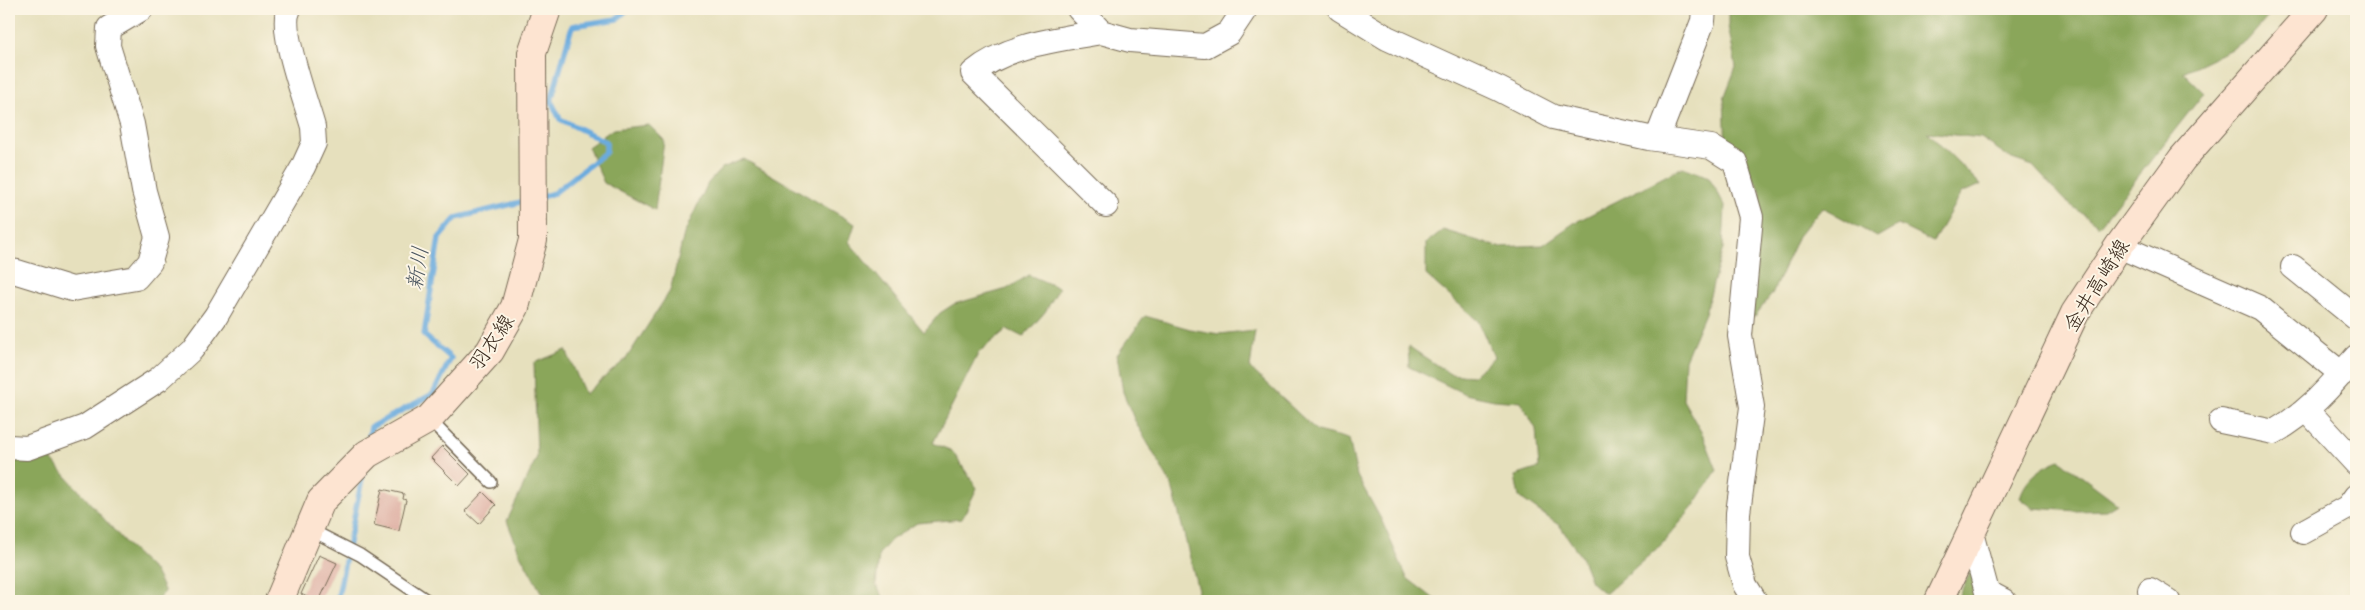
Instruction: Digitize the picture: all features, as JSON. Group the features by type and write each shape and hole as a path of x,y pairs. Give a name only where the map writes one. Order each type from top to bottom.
{"main road":[{"name":"羽衣線","path":"279,601 320,535 321,501 367,454 429,419 490,351 515,307 533,240 532,53 547,9"},
{"name":"金井高崎線","path":"1938,601 2075,313 2119,246 2182,159 2314,9"}],"street":[{"path":"9,271 72,288 136,278 150,262 157,236 144,191 132,124 108,46 109,28 141,9"},
{"path":"9,447 27,448 85,427 93,422 159,379 192,349 216,316 303,167 314,143 314,127 286,34 287,13 289,9"},
{"path":"1079,9 1101,32"},
{"path":"1106,205 973,73 988,61 1035,44 1101,32 1130,40 1205,46 1229,33 1245,9"},
{"path":"1340,9 1387,38 1499,89 1553,117 1657,139 1711,147 1734,162 1751,216 1740,336 1752,407 1738,513 1737,557 1745,585 1755,601"},
{"path":"1657,139 1703,21 1704,9"},
{"path":"2119,246 2260,308 2349,365 2307,410 2274,432 2221,421"},
{"path":"2293,266 2356,318"},
{"path":"2307,410 2356,463"},
{"path":"2303,532 2348,507 2355,499"},
{"path":"1971,533 1987,592 2004,601"}],"lane":[{"path":"429,419 491,482"},
{"path":"320,535 360,555 428,601"}],"green space":[{"path":"1728,9 2275,9 2246,42 2183,72 2204,93 2099,226 2064,200 2033,166 2012,159 1981,138 1927,132 1981,185 1961,193 1933,242 1898,225 1877,237 1822,207 1798,236 1772,294 1755,316 1746,316 1753,241 1761,192 1746,164 1726,152 1724,98 1736,67 1728,26"},
{"path":"649,125 664,140 655,210 604,183 588,147 613,129"},
{"path":"744,159 855,224 849,242 924,332 940,313 954,304 1007,289 1029,275 1059,288 1045,312 1023,337 1007,329 979,352 933,443 952,451 977,488 962,519 917,523 891,540 879,554 876,585 886,601 546,601 520,554 507,521 537,457 534,363 566,350 585,394 626,359 670,291 684,234 708,183 722,168"},
{"path":"1683,167 1709,177 1725,206 1723,248 1705,313 1685,360 1683,400 1704,437 1717,470 1693,507 1662,544 1605,594 1591,582 1581,557 1560,526 1519,497 1515,476 1539,468 1536,429 1521,402 1494,400 1465,394 1409,367 1408,346 1450,374 1473,376 1494,357 1478,321 1426,275 1426,243 1443,230 1498,247 1543,245 1574,223"},
{"path":"1145,316 1190,329 1219,334 1255,330 1250,368 1317,431 1349,439 1357,476 1381,519 1407,578 1437,601 1195,601 1198,590 1172,486 1134,419 1123,392 1117,355"},
{"path":"42,449 129,547 155,572 165,592 156,601 9,601 9,461 18,461"},
{"path":"2060,460 2117,503 2106,510 2077,511 2033,508 2020,498 2025,485 2035,474"},
{"path":"1977,559 1990,601 1956,601"}],"building":[{"path":"442,446 470,474 459,486 431,458"},
{"path":"382,489 404,494 403,499 406,500 399,531 374,525"},
{"path":"483,492 496,505 479,524 465,511"},
{"path":"319,555 337,563 319,601 315,601 301,594"}],"waterway":[{"name":"新川","path":"541,197 554,193 606,152 606,142 560,119 551,101 572,26 617,19 628,9"},
{"name":"新川","path":"368,442 371,427 433,394 451,358 424,335 439,238 456,218 525,201"},
{"name":"新川","path":"337,601 363,474"}]}
